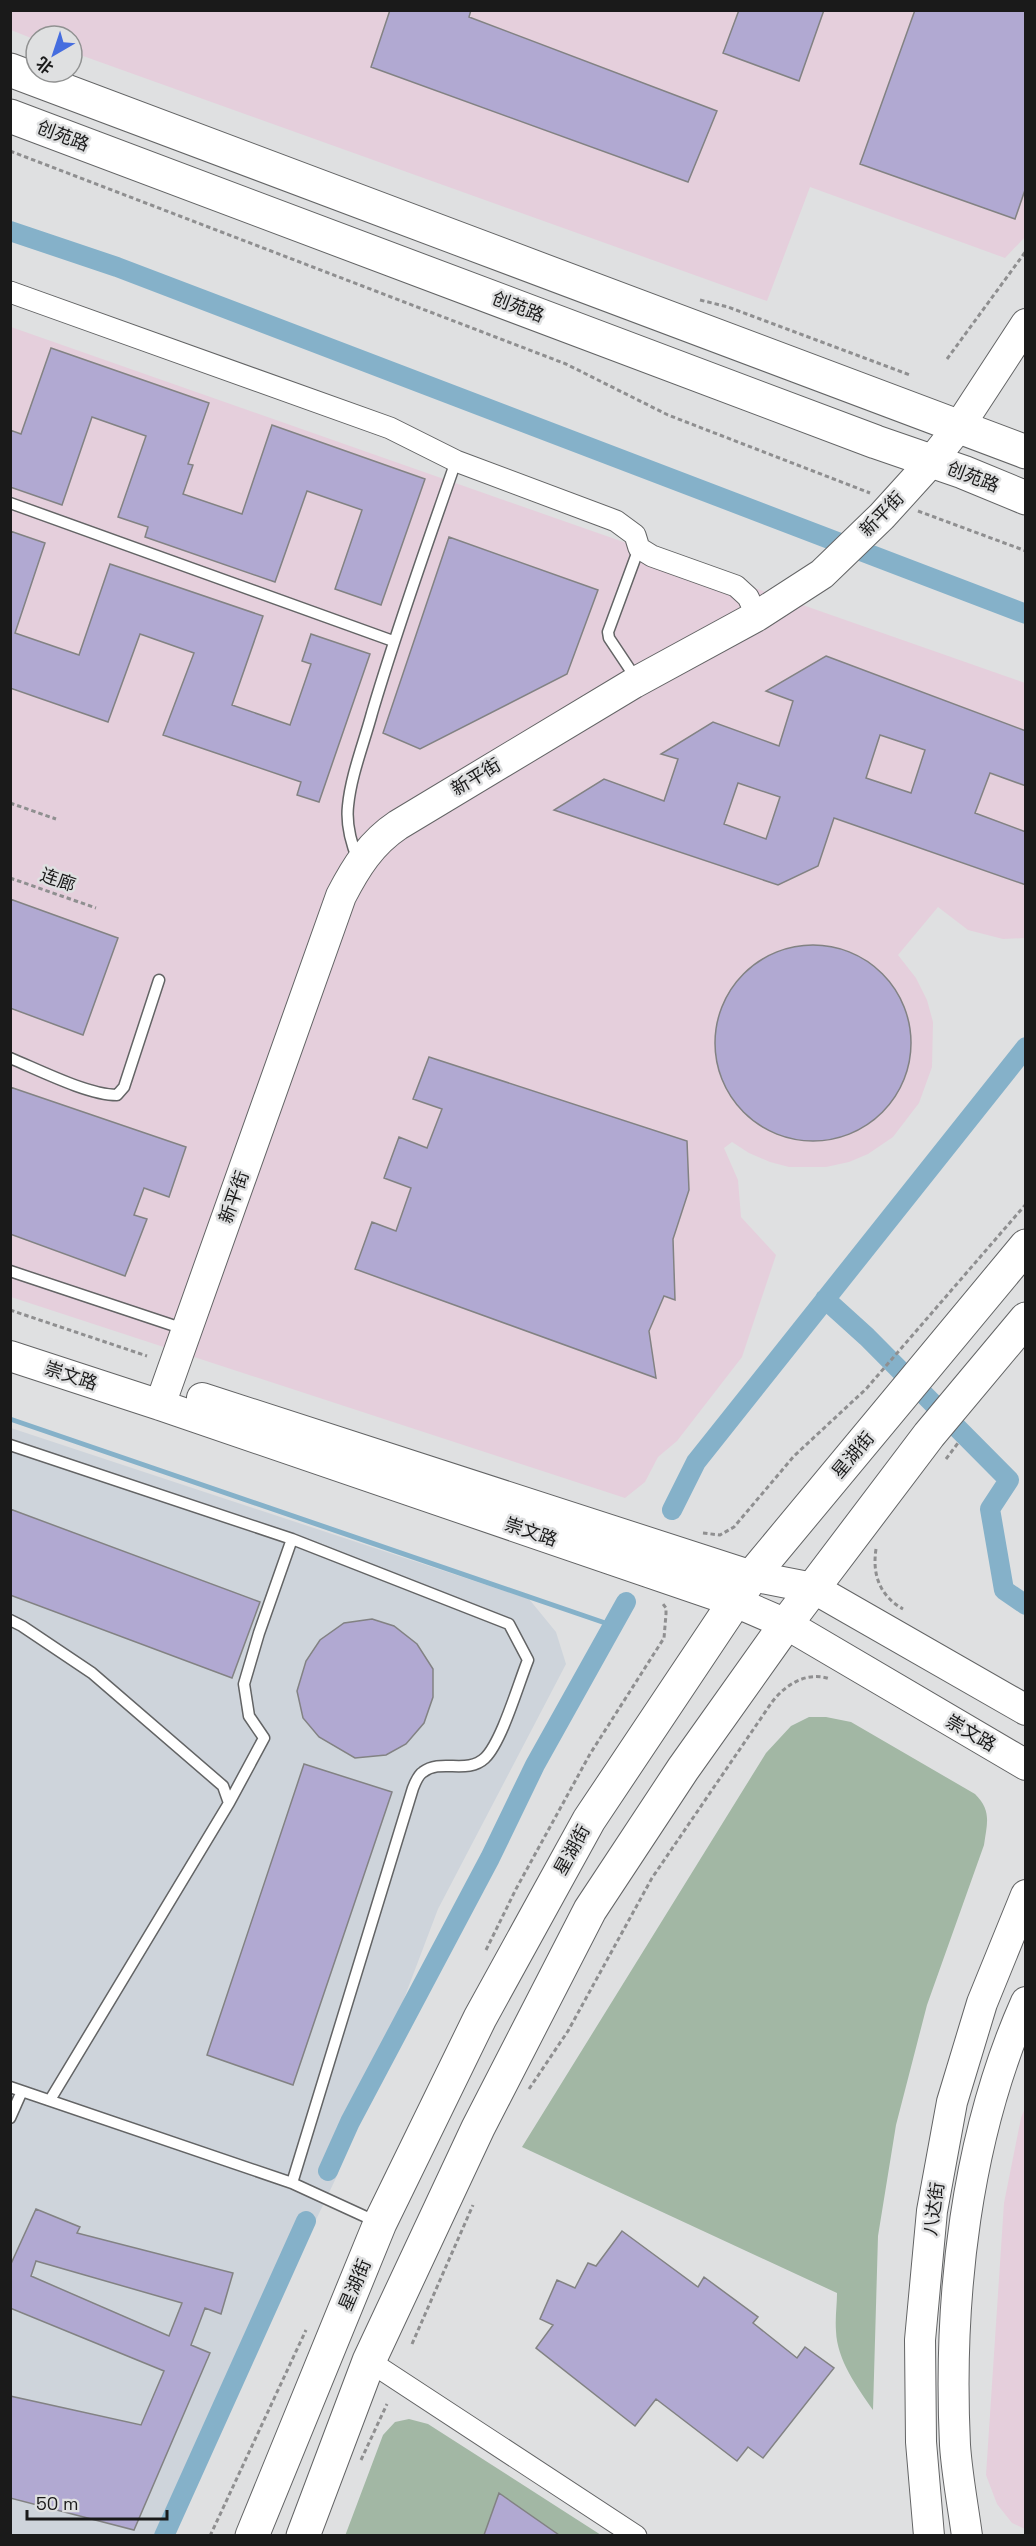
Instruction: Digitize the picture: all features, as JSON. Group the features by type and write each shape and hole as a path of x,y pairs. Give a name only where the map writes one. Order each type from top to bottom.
{"main road":[{"path":"10,70 960,425 1026,452"},
{"name":"创苑路","path":"10,116 1026,498"},
{"name":"星湖街","path":"252,2535 380,2223 480,2018 589,1820 742,1589 1026,1246"},
{"path":"303,2535 369,2361 478,2128 590,1910 683,1770 786,1624 929,1435 1026,1319"}],"street":[{"path":"10,292 390,428 456,461 616,521 636,535 639,548 652,556 736,586 748,597 757,616"},
{"name":"新平街","path":"164,1396 341,896 359,863 381,836 398,825 637,681 757,616 822,574 888,509 931,462 960,425 1026,324"},
{"name":"崇文路","path":"10,1335 164,1396 586,1536 663,1577 742,1589 813,1588 1026,1710"},
{"name":"崇文路","path":"10,1356 164,1396"},
{"name":"崇文路","path":"586,1536 694,1544 742,1589 786,1624 1026,1765"},
{"name":"八达街","path":"929,2535 921,2442 920,2340 932,2211 952,2102 982,2003 1026,1895"},
{"name":"八达街","path":"967,2535 955,2446 955,2337 965,2220 985,2116 1026,2002"},
{"path":"369,2361 636,2535"}],"lane":[{"path":"359,863 352,845 348,807 353,778 393,640 456,461"},
{"path":"10,503 393,640"},
{"path":"637,681 609,638 608,632 639,548"},
{"path":"10,1058 91,1090 106,1095 117,1095 124,1087 159,980"},
{"path":"10,1271 186,1330"},
{"path":"10,1445 292,1539 509,1624 528,1660 496,1740 485,1758 471,1767 438,1766 422,1772 412,1788 292,2183"},
{"path":"50,2100 228,1803 264,1738 249,1716 244,1684 292,1539"},
{"path":"10,1620 92,1673 223,1786 228,1803"},
{"path":"10,2087 292,2183 380,2223"},
{"path":"10,2118 22,2091"}],"path":[{"path":"10,152 566,364 669,415 888,509 1026,551"},
{"path":"947,359 1026,251"},
{"path":"10,803 56,819"},
{"name":"连廊","path":"10,878 96,908"},
{"path":"694,1544 720,1535 734,1527 794,1456 866,1389 1026,1204"},
{"path":"10,1310 147,1356"},
{"path":"878,1542 875,1551 875,1566 880,1589 886,1598 905,1611"},
{"path":"527,2091 568,2031 652,1878 772,1702 782,1689 799,1680 819,1676 833,1680"},
{"path":"412,2344 474,2201"}],"shaded area":[{"path":"11,10 1025,11 1025,237 1005,258 810,187 767,301 84,56 84,24 24,24 24,35 11,30"},
{"path":"11,327 1025,683 1025,938 1003,939 968,930 938,907 898,955 916,978 927,1000 933,1022 932,1067 919,1103 893,1137 868,1154 849,1162 826,1167 789,1167 770,1162 749,1153 732,1142 724,1148 738,1180 741,1217 776,1255 742,1357 677,1441 658,1457 645,1482 625,1498 11,1297"},
{"path":"11,1428 529,1599 556,1632 566,1664 438,1909 336,2178 165,2535 11,2536"},
{"path":"1025,2108 1025,2529 1012,2523 997,2504 986,2475 1004,2203"}],"green space":[{"path":"809,1717 826,1717 851,1722 975,1794 984,1806 987,1818 984,1845 927,2005 896,2125 878,2236 873,2410 849,2373 840,2352 836,2326 837,2293 522,2147 766,1753 791,1726"},
{"path":"409,2419 428,2424 601,2535 345,2536 383,2435 395,2422"}],"building":[{"path":"390,10 471,10 469,17 717,111 688,182 371,67"},
{"path":"739,10 824,10 799,81 723,53"},
{"path":"915,10 1026,10 1026,187 1015,219 860,164"},
{"path":"51,348 209,403 188,464 193,465 183,494 242,514 272,425 425,479 381,605 335,589 362,510 307,491 275,582 145,537 148,527 118,517 146,436 92,417 62,505 10,487 10,430 21,434"},
{"path":"10,531 45,543 15,633 79,655 110,564 263,616 232,705 290,725 311,664 302,661 311,634 370,654 319,802 297,795 301,782 163,735 194,653 140,634 108,722 10,688"},
{"path":"449,537 598,590 567,674 420,749 383,733"},
{"path":"826,656 1026,731 1026,786 990,773 975,813 1026,832 1026,885 834,818 818,866 778,885 554,810 604,779 664,801 678,759 661,754 713,722 779,746 793,701 766,691","holes":["880,735 925,750 911,793 866,778","738,783 780,797 766,839 724,824"]},
{"path":"10,899 118,938 83,1035 10,1008"},
{"path":"813,945 832,947 850,953 867,962 882,974 894,989 903,1006 909,1024 911,1043 909,1062 903,1080 894,1097 882,1112 867,1124 850,1133 832,1139 813,1141 794,1139 776,1133 759,1124 744,1112 732,1097 723,1080 717,1062 715,1043 717,1024 723,1006 732,989 744,974 759,962 776,953 794,947"},
{"path":"429,1057 687,1141 689,1190 673,1239 675,1300 664,1296 649,1331 656,1378 355,1269 372,1222 396,1231 411,1188 384,1178 399,1137 427,1148 442,1109 413,1099"},
{"path":"10,1087 186,1147 169,1197 144,1188 134,1215 147,1219 125,1276 10,1234"},
{"path":"10,1509 260,1602 232,1678 10,1595"},
{"path":"372,1619 394,1626 417,1644 433,1669 433,1697 424,1723 406,1744 386,1755 355,1758 319,1737 303,1718 297,1691 306,1661 320,1640 344,1623"},
{"path":"304,1764 392,1792 293,2085 207,2055"},
{"path":"36,2209 80,2227 77,2233 233,2273 221,2314 205,2308 191,2345 210,2353 134,2530 10,2498 10,2396 141,2425 164,2371 10,2308 10,2266","holes":["36,2261 182,2303 169,2336 31,2276"]},
{"path":"622,2231 698,2287 704,2277 758,2317 753,2323 797,2358 805,2347 834,2368 763,2458 748,2447 737,2461 656,2399 635,2426 536,2348 553,2325 540,2319 557,2280 575,2288 588,2263 596,2266"},
{"path":"499,2493 559,2535 484,2535"}],"waterway":[{"path":"10,231 117,267 1026,614"},
{"path":"672,1510 696,1462 1026,1047"},
{"path":"825,1299 867,1337 1009,1480 990,1509 1004,1590 1026,1605"},
{"path":"10,1419 614,1626"},
{"path":"328,2171 350,2122 490,1858 535,1765 626,1602"},
{"path":"164,2536 306,2221"}]}
